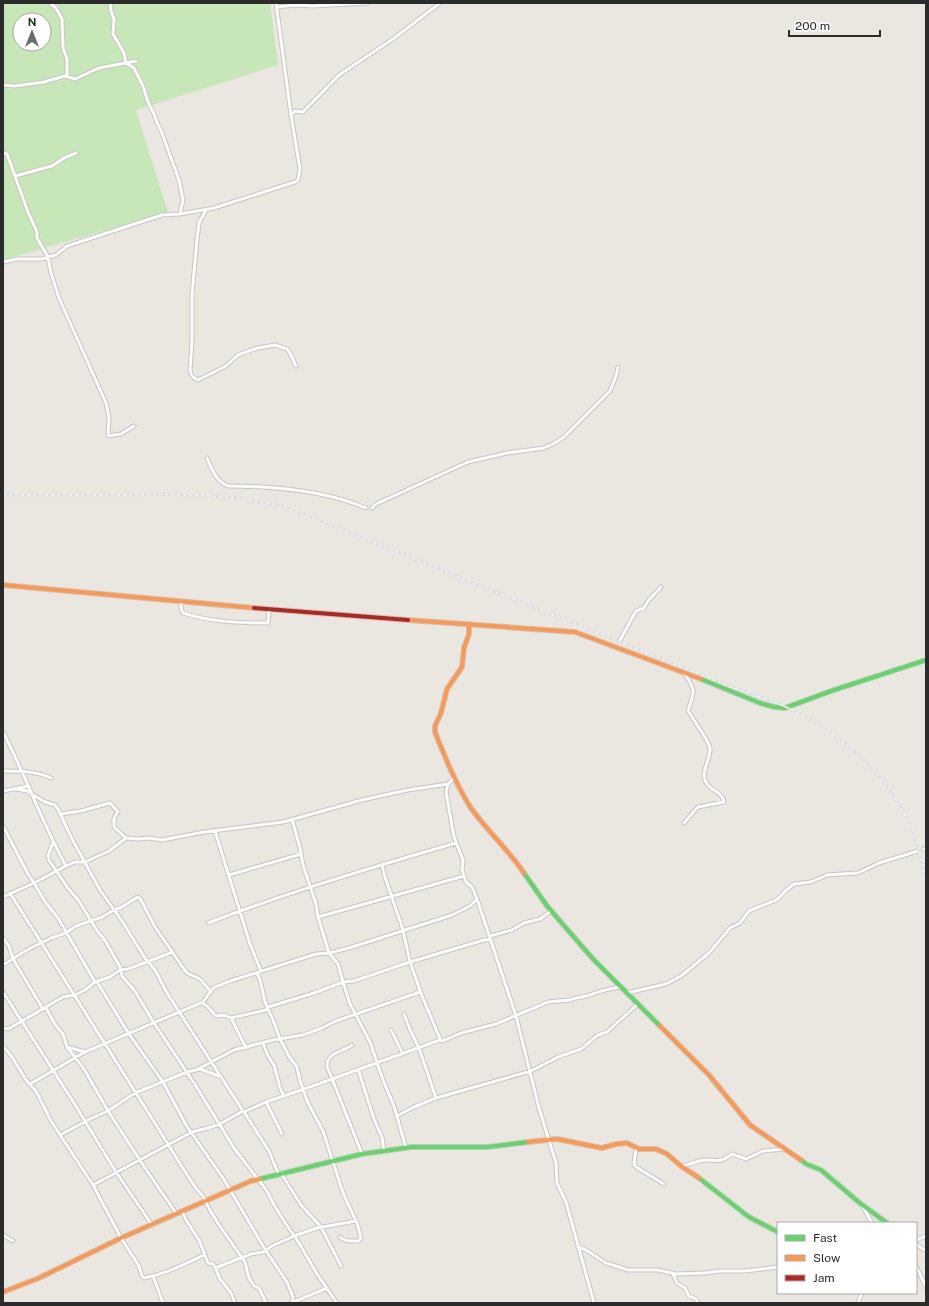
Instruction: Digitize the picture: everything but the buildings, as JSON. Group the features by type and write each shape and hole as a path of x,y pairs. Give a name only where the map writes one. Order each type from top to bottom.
{"street":[{"path":"50,3 56,8 62,19 63,48 67,59 67,76"},
{"path":"110,3 114,19 113,34 124,53 126,63 134,68 143,86 179,180 183,200 180,214"},
{"path":"3,262 17,259 42,260 56,255 67,246 155,216 206,210 244,200 296,182 298,180 300,169 276,5 313,6 368,3"},
{"path":"291,115 295,111 303,112 339,75 393,39 440,3"},
{"path":"3,85 14,86 30,84 67,76 75,79 99,68 136,61"},
{"path":"3,153 7,154 38,238 48,257 51,273 59,298 106,403 109,418 108,436 121,434 134,426"},
{"path":"15,176 52,166 64,158 76,153"},
{"path":"206,210 199,223 192,295 192,342 190,370 192,377 198,380 204,378 226,366 242,353 275,345 287,349 296,366"},
{"path":"372,508 376,504 468,462 544,448 555,443 564,437 610,391 618,367"},
{"path":"208,458 214,475 222,484 228,486 289,489 350,501 366,508"},
{"path":"3,585 269,609 575,632 760,703 785,708 831,691 926,660"},
{"path":"620,640 636,611 644,608 648,601 661,587"},
{"path":"181,601 183,613 194,617 238,622 268,623 269,609"},
{"path":"469,625 469,634 464,648 462,667 447,689 435,726 454,778 470,806 515,860 551,911 599,965 709,1075 738,1109 746,1121 806,1164 821,1170 861,1204 886,1222"},
{"path":"684,673 693,687 694,694 688,710 709,744 710,750 704,776 706,782 724,798 724,802 698,807 684,822"},
{"path":"3,732 22,770 53,842 66,866"},
{"path":"3,742 7,740"},
{"path":"3,771 22,770 45,775 51,778"},
{"path":"454,778 448,784 446,792 456,843 463,860 462,870 466,882 472,888 477,899 516,1016 525,1056 531,1071 539,1108 556,1163 557,1183 566,1202 594,1303"},
{"path":"61,814 81,811 110,802 118,812 114,818 114,827 126,838 150,838 162,840 283,822 377,796 448,784"},
{"path":"3,791 29,786"},
{"path":"17,789 27,791 45,802 55,805 100,890 155,970 179,1012 269,1151 279,1173 301,1205 321,1228 340,1266"},
{"path":"292,819 303,865 318,910 318,917 329,953 338,964 342,982 350,1004 370,1042 376,1063 394,1106 406,1148"},
{"path":"3,826 46,903 58,918 129,1034 163,1082 186,1124 230,1190 266,1251 287,1282 293,1296 291,1303"},
{"path":"215,831 240,911 261,971"},
{"path":"3,897 75,862 85,862 109,852 126,838"},
{"path":"53,842 48,856 56,871 106,942 122,976 135,991 234,1148 267,1191 317,1274 337,1303"},
{"path":"208,924 240,911 311,887 382,864 456,843"},
{"path":"628,993 666,984 681,976 709,953 730,928 740,923 750,912 776,900 794,884 811,882 827,876 858,873 879,863 918,851"},
{"path":"229,875 301,854"},
{"path":"382,864 403,930 410,962 420,992 440,1040"},
{"path":"318,917 464,876"},
{"path":"10,894 106,1044 135,1093 206,1202 219,1225 245,1262 249,1278 254,1286 259,1288 266,1303"},
{"path":"3,965 21,953 66,933 76,926 122,908 131,901 140,898 155,927 187,973 200,979 211,992"},
{"path":"30,1084 85,1052 202,1003 213,988 316,954 329,953 349,948 452,915 470,906 477,899"},
{"path":"202,1003 207,1006 216,1016 224,1015 231,1018 266,1010 268,1007 314,993 342,982 354,981 410,962 490,938 512,930 524,923 540,919 551,911"},
{"path":"3,938 9,946 13,959 44,1009 63,1034 67,1048 84,1070 108,1111 176,1213"},
{"path":"3,1029 10,1028 63,998 75,995 96,982 110,977 120,970 128,970 173,952"},
{"path":"257,973 280,1039 290,1058 297,1067 308,1103 321,1127 343,1194 356,1221 360,1235 359,1241 344,1240 340,1237"},
{"path":"93,1185 192,1132 220,1124 266,1102 440,1040 443,1041 455,1035 496,1024 548,1002 570,1000 609,988 622,988"},
{"path":"3,992 116,1172 152,1225"},
{"path":"60,1135 85,1121 108,1111 135,1093 198,1069 234,1050 307,1033 420,992"},
{"path":"397,1116 436,1098 531,1071 563,1055 581,1049 598,1035 607,1032 638,1004"},
{"path":"404,1014 419,1048 436,1098"},
{"path":"231,1018 246,1048"},
{"path":"391,1030 403,1054"},
{"path":"263,1043 268,1056 274,1065 278,1083 284,1096"},
{"path":"352,1045 328,1058 327,1066 362,1154"},
{"path":"3,1046 26,1080 36,1091 51,1121 93,1185 121,1238 139,1266 142,1276 144,1278 153,1276 204,1255"},
{"path":"67,1048 85,1052"},
{"path":"198,1069 221,1077"},
{"path":"358,1069 374,1119 382,1138 384,1152"},
{"path":"266,1102 282,1134"},
{"path":"3,1292 39,1278 176,1213 259,1179 362,1154 406,1148 488,1147 549,1139 564,1140 602,1148 627,1143 636,1148 659,1149 749,1217 777,1231"},
{"path":"636,1148 634,1164 636,1167 664,1184"},
{"path":"681,1166 701,1160 726,1160 732,1154 746,1159 763,1151 785,1149"},
{"path":"861,1204 871,1222"},
{"path":"182,1211 199,1240 208,1263 213,1264 220,1279 231,1293 235,1303"},
{"path":"215,1268 266,1251 272,1246 294,1236 321,1228 356,1221"},
{"path":"3,1235 13,1241"},
{"path":"917,1245 926,1251"},
{"path":"578,1247 586,1250 606,1263 628,1270 658,1270 673,1274 745,1271 777,1267"},
{"path":"917,1268 926,1287"},
{"path":"673,1274 676,1283 685,1288 689,1296 696,1299 698,1303"},
{"path":"153,1276 163,1303"},
{"path":"291,1303 327,1288"}],"green space":[{"path":"3,3 270,3 278,65 136,110 168,212 3,260"}],"railway":[{"path":"3,495 208,496 227,497 286,507 731,687 767,699 808,719 828,731 847,745 880,778 894,796 906,817 917,843 926,879"}],"traffic: fast":[{"path":"701,679 760,703 785,708 831,691 926,660"},
{"path":"524,873 547,906 593,959 660,1026"},
{"path":"260,1179 362,1154 412,1147 488,1147 528,1142"},
{"path":"801,1160 806,1164 821,1170 861,1204 886,1222"},
{"path":"699,1178 749,1217 777,1231"}],"traffic: slow":[{"path":"3,585 254,608"},
{"path":"408,620 575,632 701,679"},
{"path":"469,625 469,634 464,648 462,667 447,689 441,713 435,726 435,732 446,760 469,805 511,855 524,873"},
{"path":"660,1026 709,1075 750,1125 801,1160"},
{"path":"528,1142 557,1139 602,1148 627,1143 639,1149 656,1149 667,1154 699,1178"},
{"path":"3,1292 39,1278 121,1238 251,1181 260,1179"}],"traffic: jam":[{"path":"254,608 408,620"}]}
